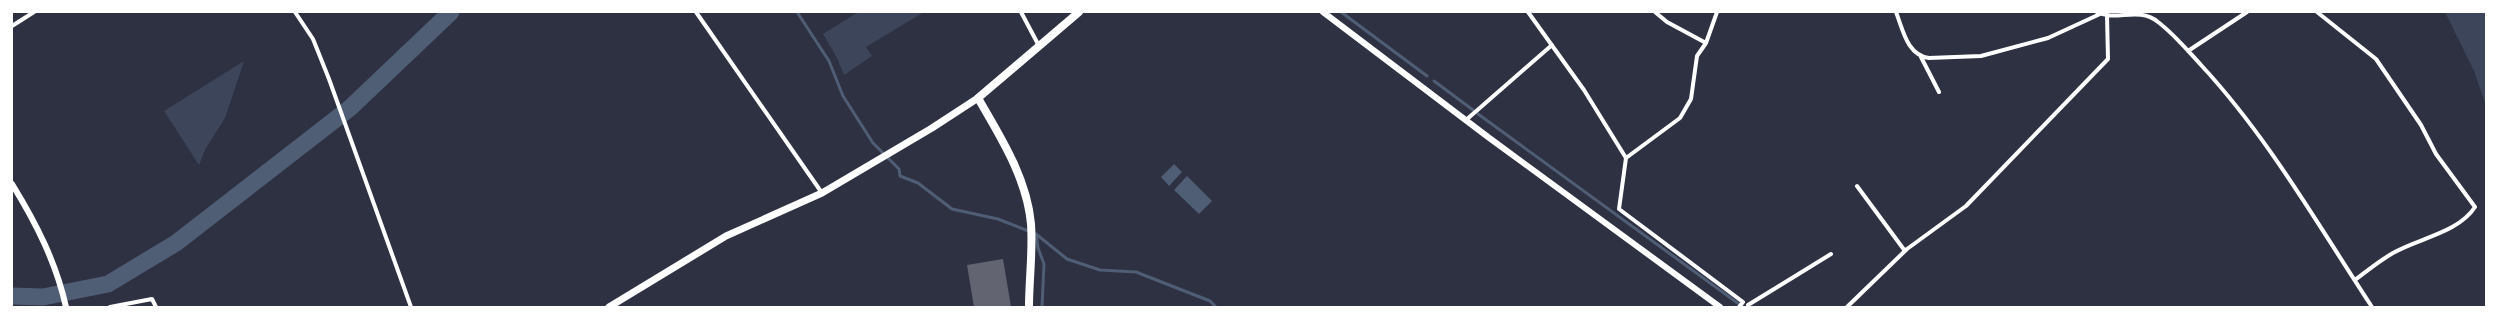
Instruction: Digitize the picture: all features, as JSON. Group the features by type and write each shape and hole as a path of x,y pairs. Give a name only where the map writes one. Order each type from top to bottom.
{"main road":[{"path":"609,307 726,236 822,193 978,98 1079,12"},
{"path":"978,98 1015,166 1023,186 1031,225 1029,307"}],"street":[{"path":"12,26 34,12"},
{"path":"295,12 313,39 336,97 411,307"},
{"path":"696,12 822,193"},
{"path":"1021,12 1039,46"},
{"path":"1323,12 1466,120 1720,307"},
{"path":"1528,12 1584,90 1626,158 1619,209 1741,304 1750,306 1831,254"},
{"path":"1654,12 1667,22 1706,43"},
{"path":"1626,158 1680,118 1691,99 1697,56 1706,43 1717,12"},
{"path":"1896,12 1913,52 1921,57 1939,92"},
{"path":"2188,51 2248,12"},
{"path":"2317,12 2376,59 2421,125 2436,154 2475,207 2470,214 2444,231 2392,253 2355,280"},
{"path":"1921,57 1981,56 2048,38 2099,13 2107,15 2140,13 2158,22 2188,51 2251,124 2372,307"},
{"path":"1847,307 1902,248 1966,206 2108,59 2107,15"},
{"path":"1466,120 1552,45"},
{"path":"12,184 35,222 59,276 66,306"},
{"path":"1857,186 1902,248"},
{"path":"110,307 152,299 156,307"}],"shaded area":[{"path":"858,12 924,12 866,47 872,56 844,75 837,58 823,34"},
{"path":"2445,12 2486,12 2486,106 2474,71"},
{"path":"244,61 225,118 205,150 199,165 164,111"},
{"path":"1174,164 1182,172 1169,186 1161,177"},
{"path":"1187,176 1212,201 1199,214 1174,190"}],"building":[{"path":"1003,259 1011,307 974,307 967,265"}],"waterway":[{"path":"12,296 43,297 108,284 176,243 350,108 451,12"},
{"path":"797,12 829,61 843,96 873,143 899,169 900,176 918,183 952,209 998,219 1036,234 1067,259 1100,270 1136,272 1210,301 1216,307"},
{"path":"1341,12 1427,76"},
{"path":"1434,81 1473,110"},
{"path":"1478,114 1743,307"},
{"path":"1036,234 1038,248 1044,264 1042,307"}]}
